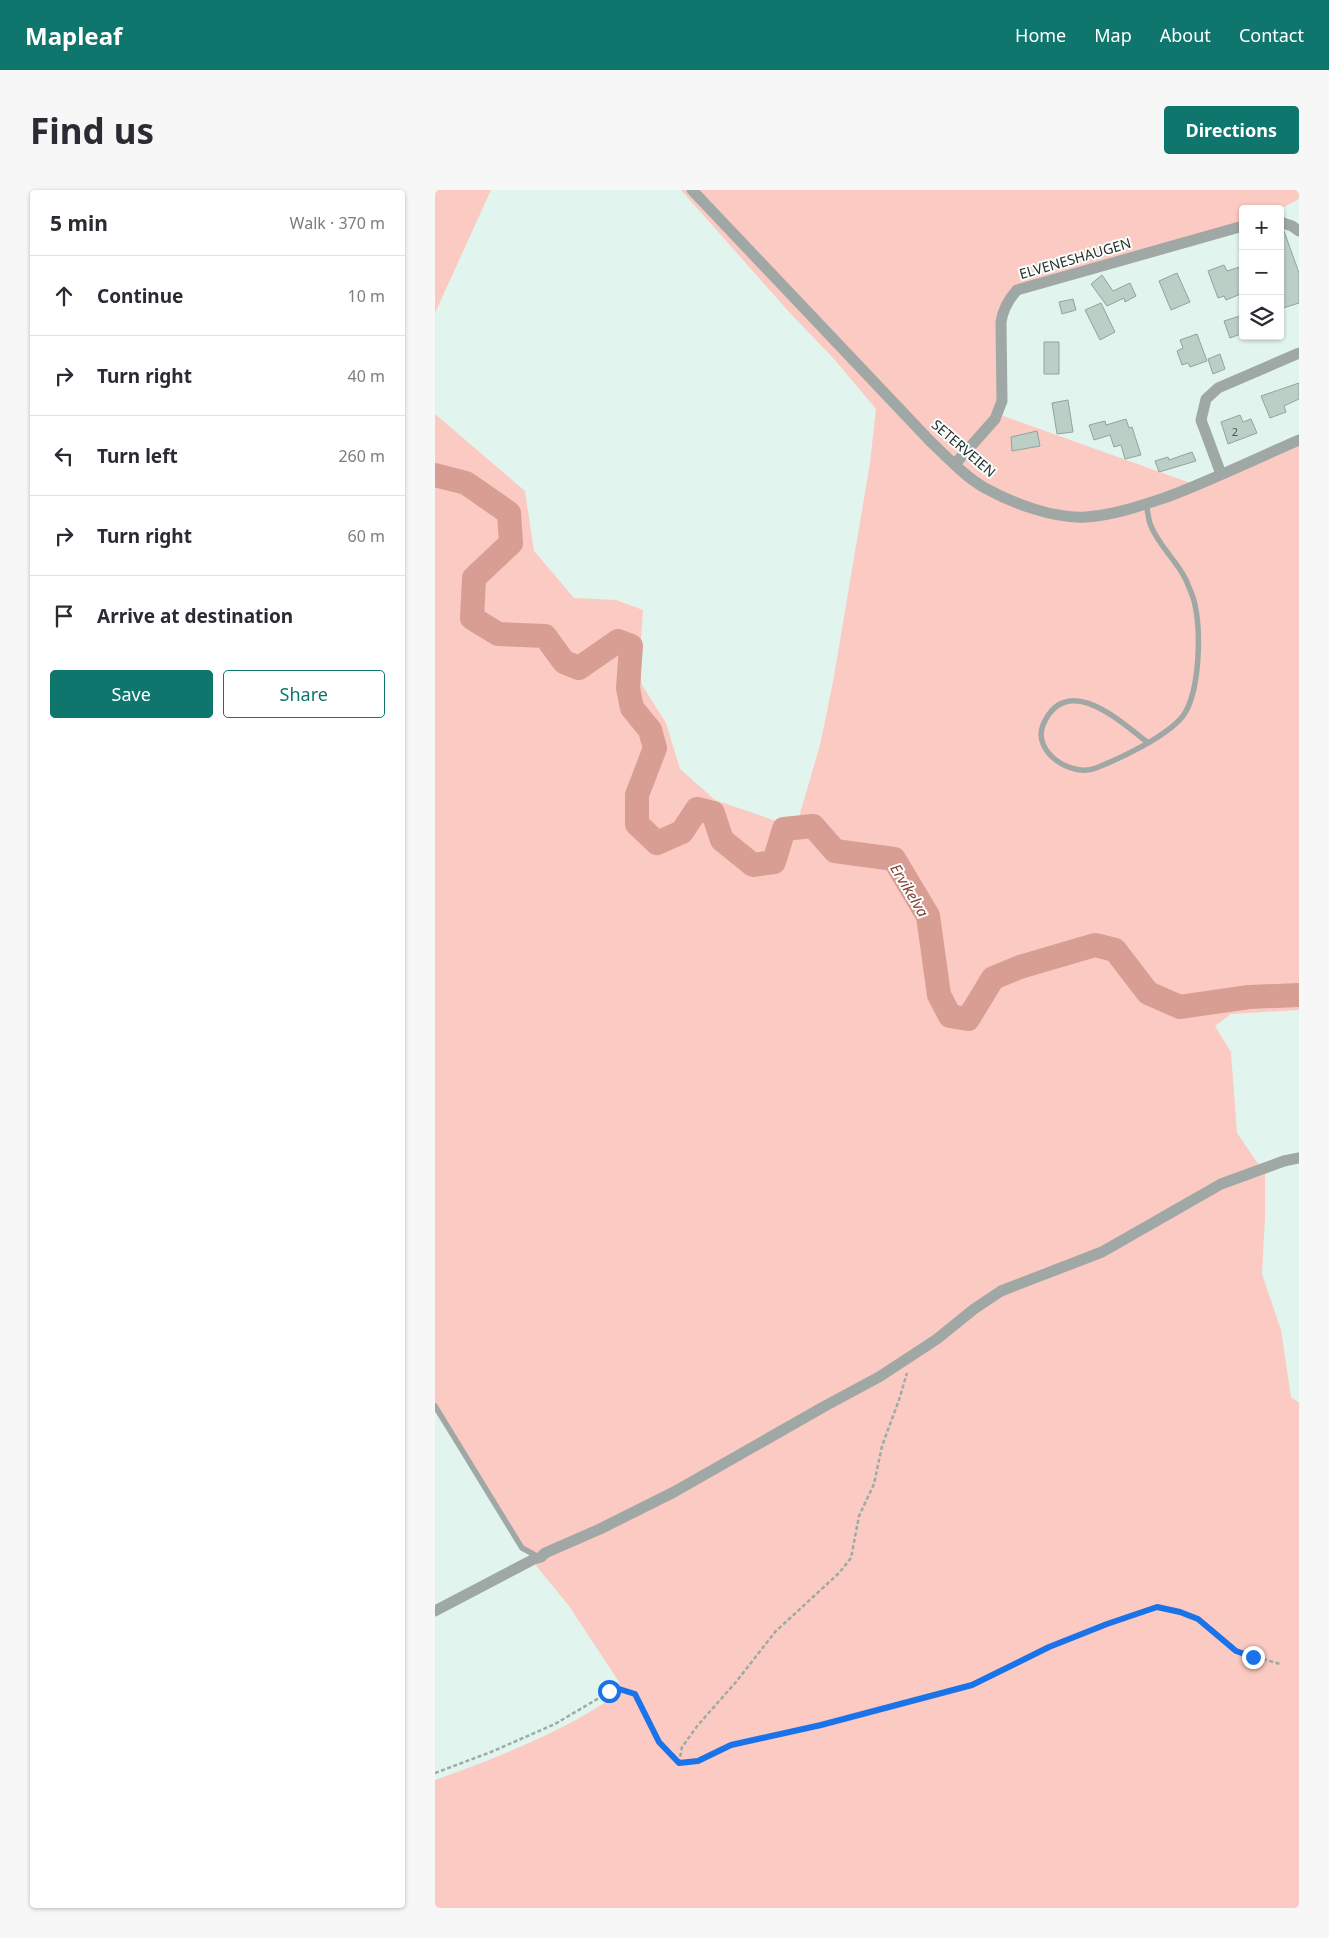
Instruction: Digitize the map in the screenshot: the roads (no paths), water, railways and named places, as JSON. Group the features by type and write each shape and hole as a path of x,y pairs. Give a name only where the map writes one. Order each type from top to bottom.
{"street":[{"name":"SETERVEIEN","path":"692,190 923,435 983,487 1008,500 1063,515 1084,517 1125,511 1196,486 1299,440"},
{"path":"1284,223 1292,226 1299,232"},
{"name":"ELVENESHAUGEN","path":"955,464 995,419 1003,401 1001,322 1003,311 1009,299 1017,290 1239,227"},
{"path":"1221,474 1201,420 1206,399 1222,386 1299,354"},
{"path":"435,1611 541,1557 545,1553 600,1529 674,1492 879,1377 911,1357 1001,1291 1102,1252 1221,1184 1266,1167 1299,1158"}],"lane":[{"path":"1146,504 1151,526 1185,578 1195,604 1198,638 1197,674 1193,696 1183,716 1165,731 1147,742 1117,759 1092,770 1071,770 1055,760 1044,747 1041,729 1048,713 1058,704 1075,702 1092,704 1108,711 1147,742"},
{"path":"435,1406 522,1548 541,1557"}],"waterway":[{"name":"Ervikelva","path":"435,475 466,483 509,513 511,543 474,578 472,618 498,634 545,636 564,662 579,668 618,641 631,646 628,688 632,708 650,730 655,748 637,795 637,824 657,843 682,832 697,809 713,813 722,840 753,865 774,862 784,829 813,826 835,851 894,859 928,916 939,995 950,1016 968,1019 993,978 1020,967 1095,945 1115,950 1148,993 1180,1007 1249,997 1299,995"}]}
